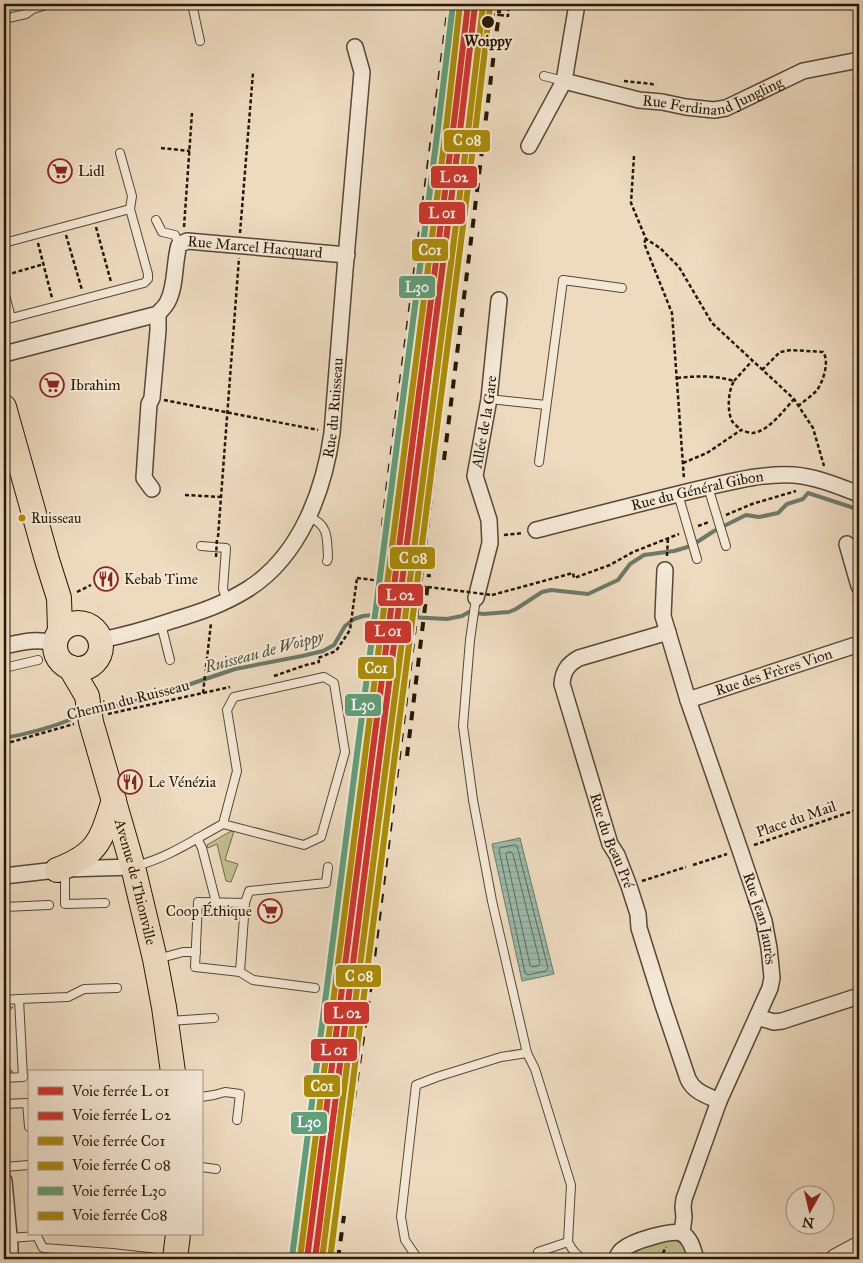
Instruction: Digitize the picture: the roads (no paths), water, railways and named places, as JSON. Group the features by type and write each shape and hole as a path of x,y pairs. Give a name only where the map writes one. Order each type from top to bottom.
{"main road":[{"path":"4,407 9,444 59,598 65,632 55,650 62,662 81,665 99,655 101,648 100,640 97,632 92,627 86,624 65,632"},
{"name":"Avenue de Thionville","path":"81,665 89,707 133,866 155,960 173,1070"},
{"path":"61,870 74,864 99,842 114,800"},
{"path":"175,1259 178,1236"}],"street":[{"path":"529,146 564,81 577,4"},
{"name":"Rue du Ruisseau","path":"100,640 212,608 249,588 273,569 292,546 308,517 329,458 332,433 362,72 355,47"},
{"name":"Rue Ferdinand Jungling","path":"564,81 639,100 714,110 726,108 803,72 859,60"},
{"name":"Rue Marcel Hacquard","path":"158,314 168,303 172,292 176,256 183,243 346,255"},
{"name":"Allée de la Gare","path":"475,608 490,543 489,520 476,476 489,399 499,300"},
{"path":"4,354 158,314 144,478 152,489"},
{"name":"Rue du Général Gibon","path":"536,530 678,494 763,476 792,475 815,478 859,494"},
{"path":"847,544 859,586"},
{"name":"Rue Jean Jaurès","path":"666,566 663,616 688,700 764,921 772,978 770,988 719,1101 684,1199 682,1233"},
{"path":"4,643 40,640 65,632"},
{"name":"Rue du Beau Pré","path":"668,632 579,658 568,666 562,677 564,691 610,844 617,855 629,886 638,914 639,928 644,945 688,1079 699,1092 719,1101"},
{"name":"Rue des Frères Vion","path":"688,700 859,644"},
{"path":"4,876 61,870 133,866"},
{"path":"757,1016 774,1022 782,1021 859,996"},
{"path":"4,1181 10,1238 10,1259"},
{"path":"616,1259 621,1250 636,1242 676,1232 682,1233 690,1240 696,1259"},
{"path":"835,1259 859,1246"}],"lane":[{"path":"4,19 26,14 33,9 50,4"},
{"path":"192,4 200,41"},
{"path":"544,76 564,81"},
{"path":"4,291 8,319 144,283 148,279 130,209 132,196 120,153"},
{"path":"4,244 130,209"},
{"path":"156,220 162,232 175,235 183,243"},
{"path":"538,462 563,280 622,288"},
{"path":"489,399 546,405"},
{"path":"708,487 726,546"},
{"path":"678,494 697,559"},
{"path":"308,517 317,520 324,528 327,536 327,561"},
{"path":"201,546 229,547 223,589 227,601"},
{"path":"475,608 470,640 463,726 473,800 491,892 527,1053 535,1069 571,1185 568,1242 571,1248 581,1258 585,1259"},
{"path":"161,624 170,660"},
{"path":"4,668 38,660"},
{"path":"133,866 159,858 223,824 304,846 321,837 345,752 334,684 324,677 234,697 227,710 237,771 223,824"},
{"path":"197,838 202,848 216,902"},
{"path":"240,972 245,903 249,891 326,883 328,867"},
{"path":"61,870 65,904 105,903"},
{"path":"245,903 198,902 195,967 240,972 253,980 315,988"},
{"path":"4,907 49,905"},
{"path":"155,960 183,952 196,952"},
{"path":"4,1000 68,997 84,989 118,988"},
{"path":"4,1078 23,1077 19,999"},
{"path":"166,1021 214,1018"},
{"path":"418,1259 405,1240 401,1216 416,1085 437,1076 501,1057 527,1053"},
{"path":"202,1096 225,1092 240,1094 237,1120"},
{"path":"4,1104 28,1103"},
{"path":"4,1167 28,1165"},
{"path":"202,1167 216,1169"},
{"path":"10,1238 37,1236 43,1248 166,1259"},
{"path":"540,1259 538,1252 568,1242"}],"water":[{"path":"520,838 554,974 522,981 492,844"}],"waterway":[{"name":"Ruisseau de Woippy","path":"105,709 155,696 235,669 323,651 334,645 345,626 354,619 363,616 447,619 462,616 469,612 483,614 509,612 542,592 551,590 588,594 618,580 630,564 644,555 674,551 691,546 714,531 746,515 759,517 778,513 787,504 803,499 808,493 857,509 859,513"},
{"name":"Ruisseau de Woippy","path":"4,738 21,735 72,719"}],"railway":[{"path":"297,1259 380,610 383,574 383,525 449,4"},
{"path":"330,1259 370,991 492,4"},
{"path":"444,460 500,4"},
{"path":"407,756 429,574"},
{"path":"338,1259 344,1216"}],"rail line":[{"name":"L30","path":"292,1257 453,4"},
{"name":"C01","path":"300,1258 447,121 460,4"},
{"name":"C08","path":"330,1259 490,7"}],"place":[{"name":"Woippy","path":"488,22"},
{"name":"Lidl","path":"60,171"},
{"name":"Ibrahim","path":"52,385"},
{"name":"Ruisseau","path":"22,518"},
{"name":"Kebab Time","path":"106,579"},
{"name":"Le Vénézia","path":"130,782"},
{"name":"Coop Éthique","path":"270,911"}]}
